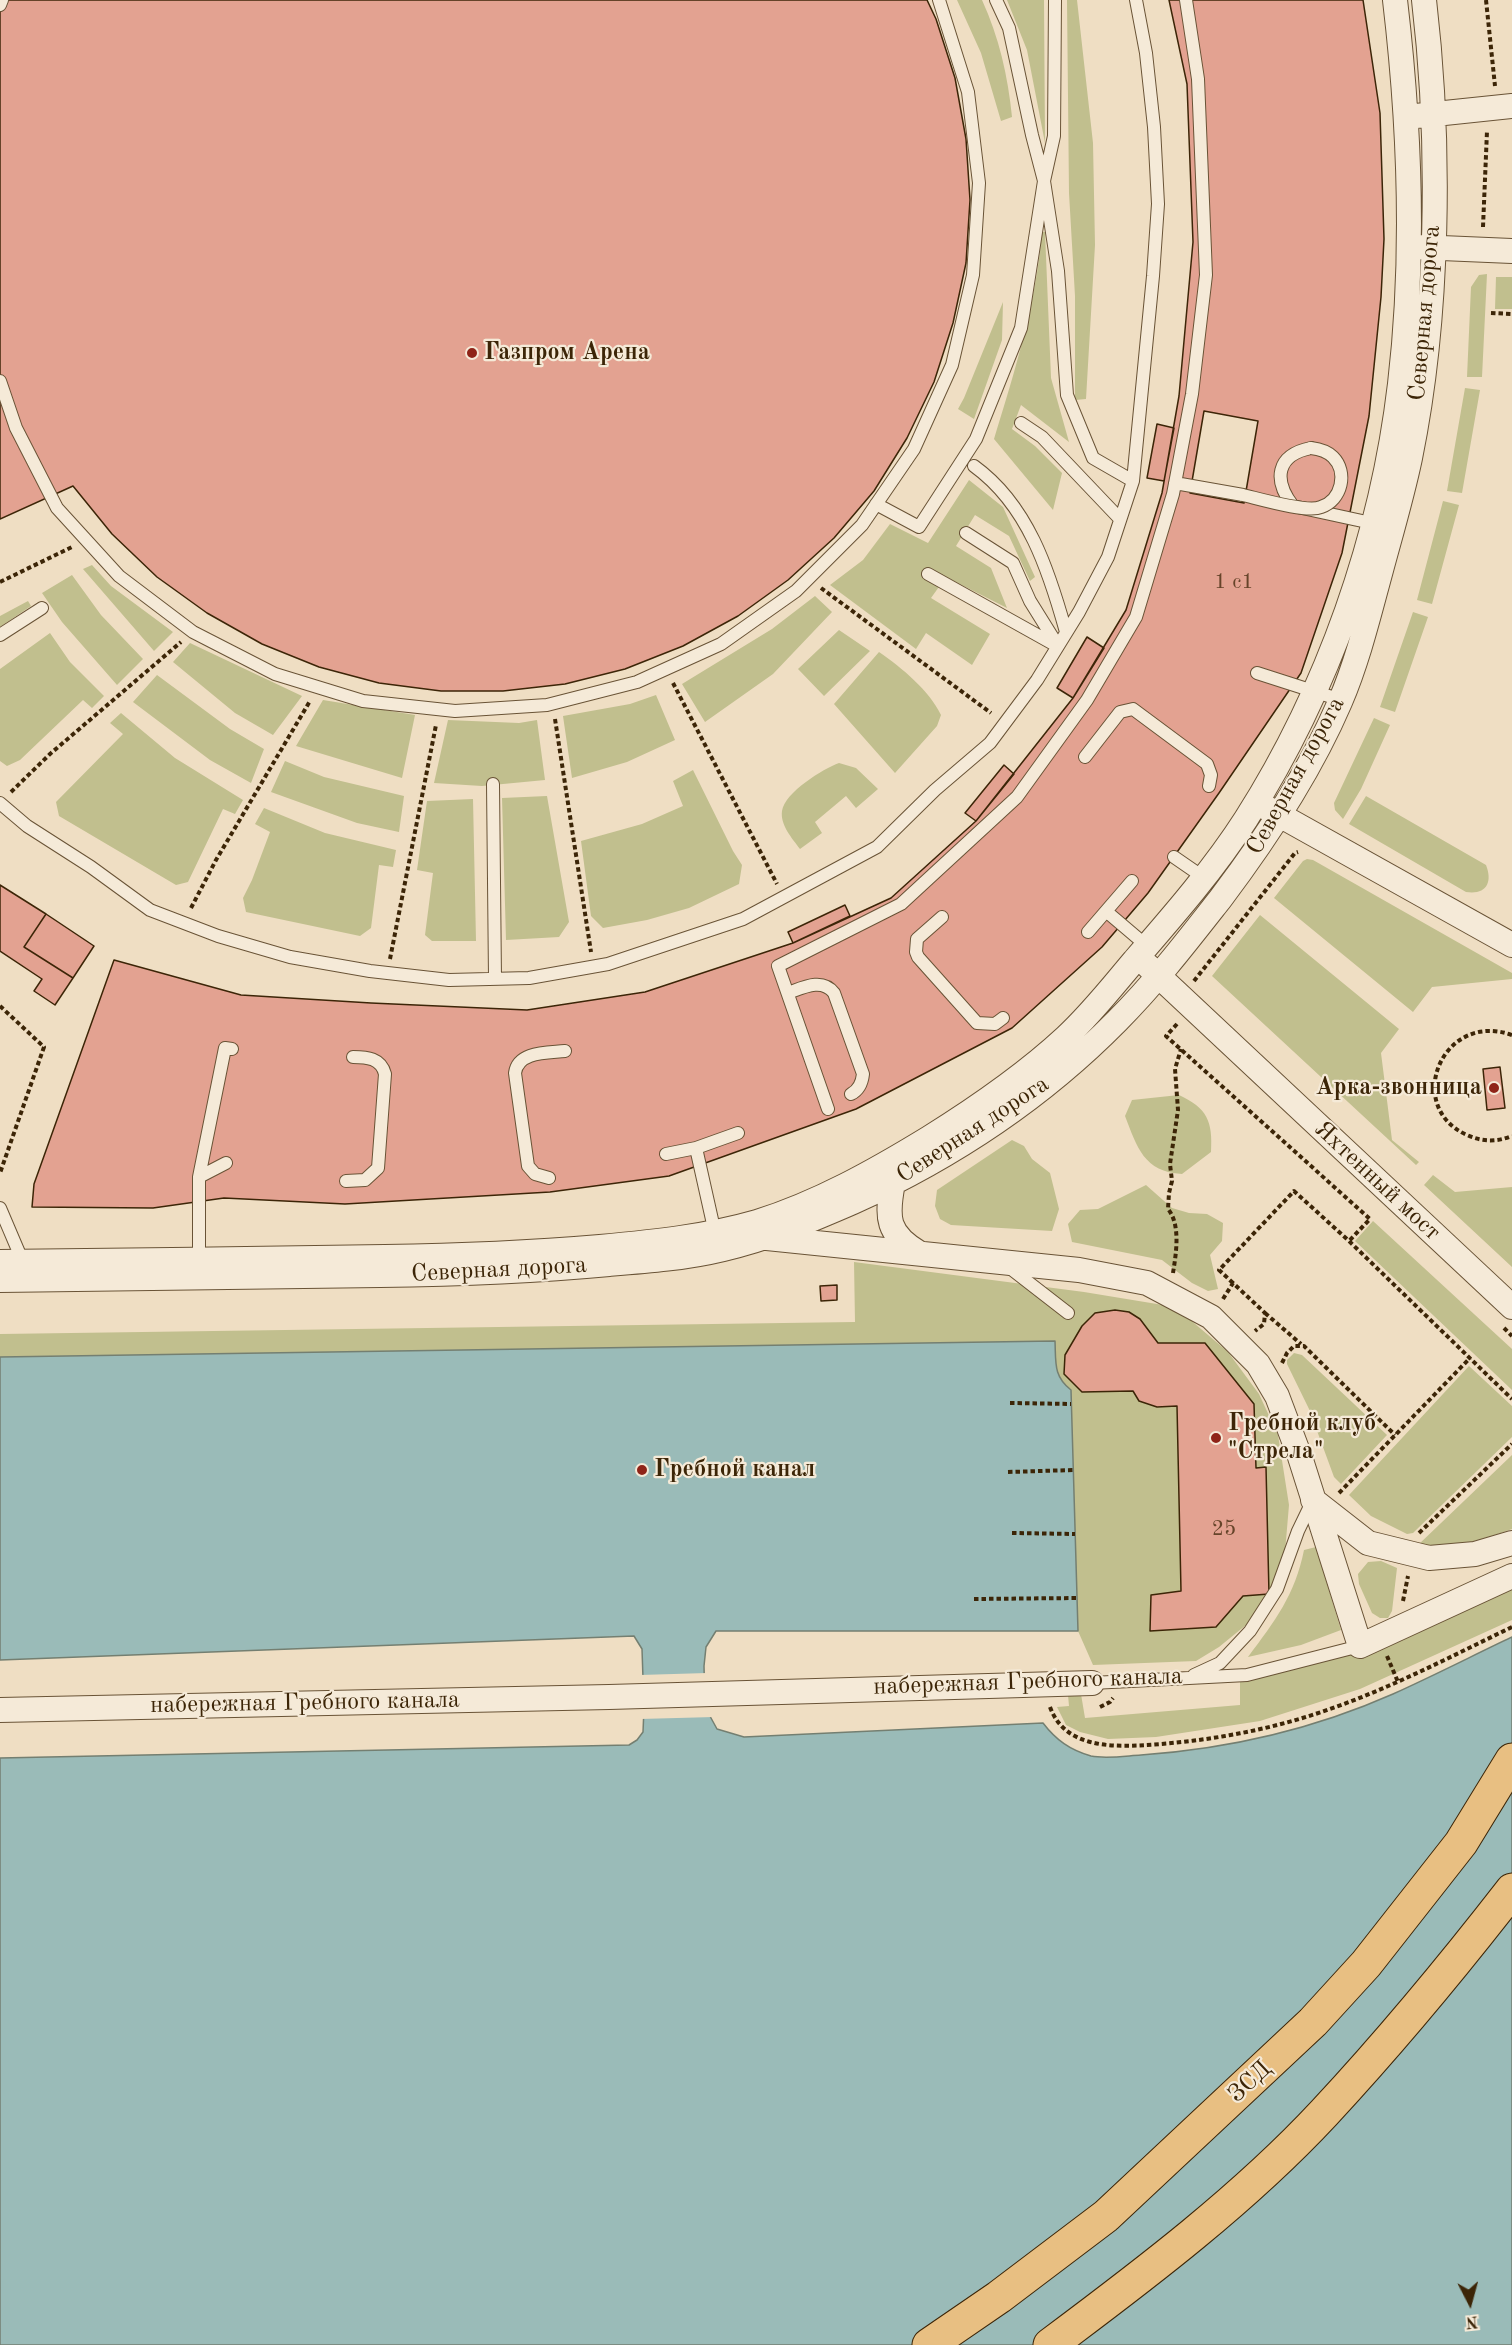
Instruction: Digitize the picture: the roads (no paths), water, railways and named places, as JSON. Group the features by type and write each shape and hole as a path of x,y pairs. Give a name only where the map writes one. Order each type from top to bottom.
{"highway":[{"name":"ЗСД","path":"929,2345 999,2297 1106,2216 1313,2022 1366,1964 1461,1843 1512,1760"},
{"path":"1050,2345 1155,2266 1252,2182 1324,2113 1447,1971 1512,1890"}],"street":[{"name":"Северная дорога","path":"0,1280 451,1274 550,1270 668,1259 720,1250 758,1230 973,1137 1059,1074 1116,1022 1158,976 1248,862 1279,815 1341,700 1365,630 1383,525 1388,458 1400,387 1407,303 1406,117 1403,63 1395,0"},
{"name":"Северная дорога","path":"889,1175 1044,1058 1072,1032 1203,877 1242,825 1314,692 1410,458 1430,306 1432,247 1434,175 1424,0"},
{"path":"1406,117 1432,114 1504,98"},
{"path":"1408,248 1512,251"},
{"path":"1257,801 1512,945"},
{"name":"Яхтенный мост","path":"1142,951 1158,976 1512,1307"},
{"path":"889,1175 889,1221 895,1235 921,1254"},
{"name":"Северная дорога","path":"12,1262 450,1256 550,1251 758,1230"},
{"path":"758,1230 921,1254 1079,1270 1147,1283 1211,1317 1258,1364 1277,1396 1297,1449 1360,1646 1512,1576"},
{"path":"1313,1500 1368,1543 1429,1558 1475,1554 1512,1543"},
{"name":"набережная Гребного канала","path":"0,1710 609,1697 1092,1683"}],"lane":[{"path":"0,5 2,0"},
{"path":"0,381 16,428 57,508 119,576 193,632 275,674 363,701 455,711 552,704 637,682 721,644 796,591 862,525 914,449 952,365 974,275 979,183 969,103 939,0"},
{"path":"996,0 1009,28 1044,181 1058,271 1067,395 1093,458 1133,481"},
{"path":"876,504 918,527 976,439 1021,328 1044,181 1054,136 1055,0"},
{"path":"4,799 27,826 91,867 150,910 218,936 290,957 388,973 449,980 529,978 608,964 743,919 877,847 935,790 990,743 1037,680 1108,557 1133,481 1158,204 1154,127 1146,54 1136,0"},
{"path":"828,1109 778,966 901,904 1017,797 1087,700 1136,616 1175,483 1192,394 1206,275 1198,80 1186,0"},
{"path":"1021,423 1042,437 1120,519"},
{"path":"1175,483 1243,495 1310,509 1322,507 1332,500 1340,485 1340,467 1328,453 1311,448 1299,450 1282,466 1280,478 1282,490 1293,506 1383,525"},
{"path":"974,466 985,473 1025,522 1042,557 1066,632"},
{"path":"966,533 1013,563 1030,602 1058,646"},
{"path":"928,574 1058,646"},
{"path":"0,635 42,608"},
{"path":"1257,673 1341,700"},
{"path":"1085,757 1120,712 1133,709 1207,764 1211,774 1209,785"},
{"path":"494,784 495,979"},
{"path":"1174,857 1203,877"},
{"path":"1088,932 1132,881"},
{"path":"1107,912 1142,951"},
{"path":"942,916 917,939 918,957 977,1023 988,1025 1001,1020"},
{"path":"788,993 809,985 824,986 834,993 863,1074 861,1085 852,1093"},
{"path":"199,1260 199,1177 225,1048 232,1049"},
{"path":"548,1178 535,1174 528,1166 515,1068 524,1058 565,1050"},
{"path":"352,1181 371,1176 378,1168 385,1074 380,1064 359,1057"},
{"path":"666,1154 696,1148 738,1133"},
{"path":"696,1148 715,1233"},
{"path":"199,1177 226,1162"},
{"path":"0,1208 12,1262"},
{"path":"1003,1262 1068,1313"},
{"name":"набережная Гребного канала","path":"1092,1683 1188,1678 1220,1663 1250,1631 1277,1589 1298,1531 1313,1500"},
{"path":"1188,1678 1247,1675 1360,1646"}],"water":[{"path":"1055,1341 1058,1374 1071,1390 1078,1631 716,1631 706,1647 705,1707 717,1729 744,1737 1043,1723 1064,1744 1083,1754 1103,1757 1141,1755 1206,1748 1301,1727 1393,1694 1512,1637 1512,2345 0,2345 0,1758 629,1745 643,1732 644,1708 642,1649 634,1636 0,1660 0,1357"}],"place":[{"name":"Газпром Арена","path":"472,353"},
{"name":"Арка-звонница","path":"1494,1088"},
{"name":"Гребной клуб \"Стрела\"","path":"1216,1438"},
{"name":"Гребной канал","path":"642,1470"}]}
